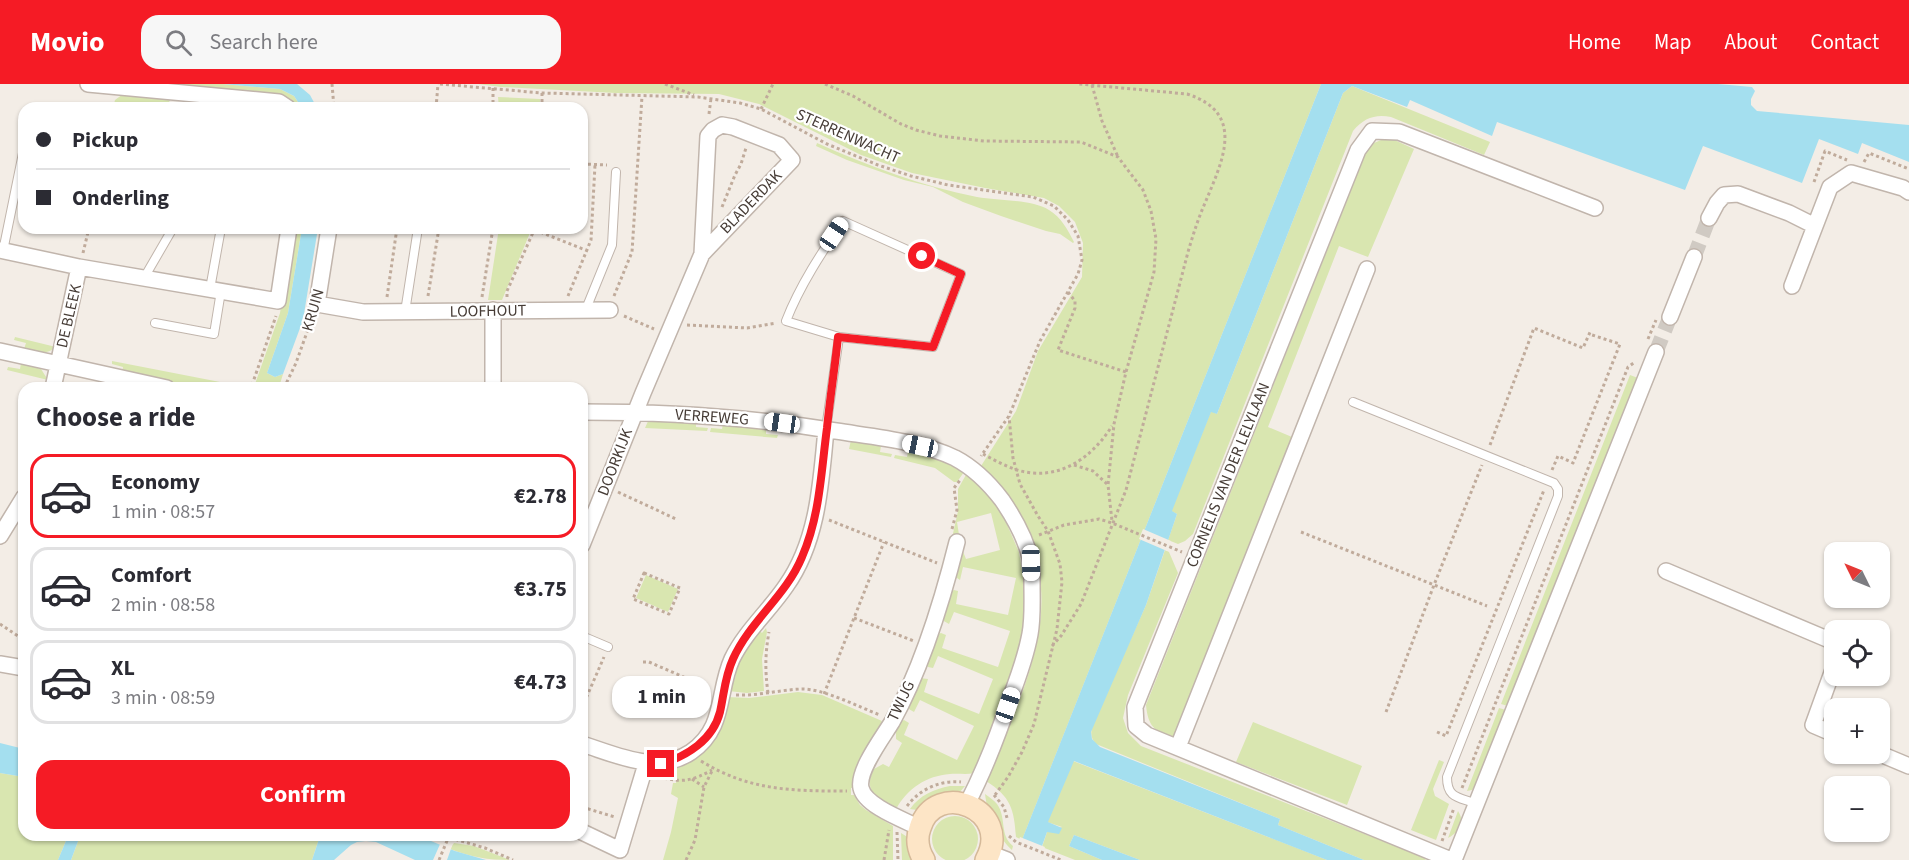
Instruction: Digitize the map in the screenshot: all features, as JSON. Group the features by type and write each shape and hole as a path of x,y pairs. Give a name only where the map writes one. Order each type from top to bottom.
{"street":[{"path":"88,84 279,102"},
{"name":"BLADERDAK","path":"635,412 702,254 708,136 712,130 722,125 779,145 792,160 702,254"},
{"name":"CORNELIS VAN DER LELYLAAN","path":"1447,858 1147,735 1136,726 1135,707 1358,150 1372,131 1399,132 1595,208"},
{"path":"1792,286 1830,186 1851,173 1903,188 1909,192"},
{"path":"1709,218 1724,195 1738,194 1789,213 1815,226"},
{"path":"278,301 288,234"},
{"name":"KRUIN","path":"317,304 328,234"},
{"name":"DE BLEEK","path":"2,251 80,267 278,301"},
{"path":"1664,316 1694,257"},
{"name":"DE BLEEK","path":"54,382 80,267"},
{"path":"1178,747 1367,269"},
{"name":"LOOFHOUT","path":"317,304 363,312 384,313 610,310"},
{"path":"493,382 499,310"},
{"path":"1447,858 1477,804 1650,350"},
{"path":"0,351 138,382"},
{"name":"VERREWEG","path":"588,412 635,412 760,420 826,429 937,450 972,468 1002,501 1014,518 1025,541 1031,563 1032,609 1030,633 1021,669 1002,723 967,804"},
{"name":"DOORKIJK","path":"588,526 635,412"},
{"path":"588,746 645,769 690,753 717,721 727,672 740,645 787,585 802,558 816,515 826,429"},
{"path":"0,536 18,507"},
{"name":"TWIJG","path":"861,790 860,781 864,771 893,720 925,645 957,542"},
{"path":"1666,571 1824,638"},
{"path":"0,664 18,667"},
{"path":"1824,730 1813,725 1827,686"},
{"path":"1890,758 1909,766"},
{"path":"588,835 620,850 645,769"},
{"path":"861,790 869,801 920,828"},
{"path":"924,860 918,845 920,828 925,818 938,806 950,803 967,804 982,814 989,824 994,858"}],"lane":[{"path":"586,309 612,245 616,172"},
{"name":"DE BLEEK","path":"2,251 18,176"},
{"path":"843,220 961,274 933,347 838,337 786,321 793,303 843,220"},
{"path":"144,278 170,234"},
{"path":"155,323 214,334 215,290 220,234"},
{"path":"405,312 417,234"},
{"path":"826,429 838,337"},
{"path":"1353,402 1554,483 1558,489 1558,496 1447,777 1447,788 1450,793 1477,804"},
{"path":"588,639 608,647"}],"path":[{"path":"332,84 334,102"},
{"path":"437,102 439,84"},
{"name":"STERRENWACHT","path":"439,84 542,93 698,97 740,103 761,109 827,144 889,169 948,185 1033,197 1054,206 1068,220 1078,236 1082,260 1078,274 1040,341 1010,416 972,468"},
{"path":"665,84 698,97"},
{"path":"761,109 773,84"},
{"path":"825,84 852,96 901,124 940,136 984,141 1081,142 1118,157"},
{"path":"1052,646 1081,604 1126,490 1188,252 1223,160 1226,144 1222,122 1216,111 1196,97 1187,94 1080,84"},
{"path":"1092,85 1102,121 1118,157 1143,190 1151,211 1156,240 1154,273 1114,424 1108,485 1112,523"},
{"path":"493,88 493,102"},
{"path":"542,93 542,102"},
{"path":"642,96 632,252 610,304 610,310 656,329"},
{"name":"BLADERDAK","path":"722,207 752,134"},
{"path":"563,309 591,240 595,165"},
{"name":"DE BLEEK","path":"80,267 88,234"},
{"path":"384,313 396,234"},
{"path":"425,312 438,234"},
{"path":"499,310 533,234"},
{"path":"547,234 588,251"},
{"path":"1068,292 1075,301 1075,308 1058,350 1126,372"},
{"path":"253,382 277,315 278,301"},
{"name":"KRUIN","path":"287,382 317,304"},
{"path":"1650,350 1664,316"},
{"path":"686,325 747,328 786,321"},
{"path":"1386,712 1534,328 1583,348 1591,330"},
{"path":"1447,858 1458,797 1628,367 1640,359"},
{"path":"983,454 1017,470 1032,473 1046,472 1074,465 1104,440 1114,424"},
{"path":"1074,465 1093,471 1108,485"},
{"path":"606,487 676,519"},
{"path":"954,488 957,510 950,539 957,542"},
{"path":"816,515 950,568"},
{"path":"1025,541 1064,525 1081,520 1099,519 1171,547"},
{"path":"1301,532 1487,606"},
{"path":"824,694 884,542"},
{"path":"644,573 663,579 680,588 669,614 633,599 644,573"},
{"path":"766,612 770,626 765,667 768,693"},
{"path":"854,618 925,645"},
{"path":"0,624 18,636"},
{"path":"588,694 608,647"},
{"path":"643,662 649,662 710,689 751,696 801,689 813,690 893,720"},
{"path":"690,753 713,769 746,783 778,789 861,790"},
{"path":"645,769 678,781 692,779 713,769"},
{"path":"686,860 695,840 704,787 713,769"},
{"path":"692,779 704,787"},
{"path":"588,809 628,822"},
{"path":"884,860 889,828 901,818"},
{"path":"898,860 897,830 901,818"},
{"path":"438,860 445,841"},
{"path":"461,841 513,860"},
{"path":"1016,842 1061,860"}],"green space":[{"path":"145,84 223,84 280,89 294,96 298,102 263,102"},
{"path":"478,84 1321,84 1022,840 1016,837 1010,804 986,781 1027,680 1035,653 1040,626 1039,573 1013,506 1003,488 981,466 1016,411 1038,351 1082,277 1083,243 1075,222 1059,206 1044,198 912,173 861,155 759,104 719,94 616,93"},
{"path":"1352,86 1490,142 1484,155 1385,116 1370,118 1353,131 1193,534 1178,544 1168,540 1177,514 1171,511 1211,411 1217,414 1343,93"},
{"path":"127,91 173,96 169,102 114,102"},
{"path":"498,97 540,99 540,102 498,102"},
{"path":"1388,137 1414,149 1368,257 1339,246 1268,427 1292,437 1173,738 1153,727 1148,718 1146,705 1367,150 1374,143"},
{"path":"817,143 856,160 936,187 977,197 1042,206 1061,220 1074,242 1060,234 963,202 933,187 904,180 847,160 816,146"},
{"path":"293,234 301,234 288,313 267,373 275,377 283,374 281,382 256,382 280,313"},
{"path":"498,234 530,234 502,300 488,300"},
{"path":"15,337 56,347 41,353 24,349 26,343 14,340"},
{"path":"112,361 220,382 170,382 122,373 123,367 112,364"},
{"path":"21,363 41,369 48,380 7,370 8,367 20,369"},
{"path":"1630,375 1638,378 1508,706 1501,704"},
{"path":"649,419 696,421 696,427 708,428 707,431 645,428"},
{"path":"723,423 766,428 766,434 778,435 777,438 710,432 711,428 722,429"},
{"path":"851,440 881,446 880,452 892,454 891,457 849,449"},
{"path":"908,452 947,462 964,472 957,482 954,482 935,468 894,458 895,455 907,457"},
{"path":"967,473 985,489 1005,520 1019,552 1025,590 1024,631 1015,669 974,773 941,775 926,780 912,789 896,809 878,799 870,783 874,769 883,764 889,767 902,743 896,739 899,722 904,720 909,723 904,735 957,760 974,726 920,700 914,712 907,708 920,678 928,679 924,692 979,714 993,679 938,656 933,668 928,667 925,663 936,635 941,633 946,635 942,648 998,667 1010,631 954,612 949,624 942,620 950,592 954,590 958,591 956,604 1008,615 1016,578 963,567 960,580 954,576 962,549 966,559 1000,550 991,513 957,522 959,535 952,538 958,511 958,489"},
{"path":"1165,550 1169,552 1178,573 1128,695 1123,718 1128,733 1141,746 1426,860 1364,860 1278,825 1280,819 1096,744 1091,733 1094,721 1146,605"},
{"path":"646,575 678,589 668,612 636,598"},
{"path":"757,628 762,633 766,628 767,632 762,659 764,691 747,693 728,691 735,679 735,665"},
{"path":"798,692 822,695 882,721 855,773 851,795 854,795 866,810 893,826 893,860 663,860 678,798 671,794 673,783 676,783 677,778 649,771 691,757 694,760 698,757 696,754 727,697 749,698"},
{"path":"1499,708 1506,710 1475,787 1467,791"},
{"path":"1253,722 1362,766 1347,805 1236,762"},
{"path":"1439,760 1444,762 1433,789 1435,796 1449,804 1436,840 1411,830"},
{"path":"1073,761 1327,860 1140,860 1074,835 1069,846 1102,860 1075,860 1042,847 1047,832 1062,827 1047,822"},
{"path":"0,773 18,776 18,841 66,841 58,860 0,860"},
{"path":"950,786 965,786 959,793 917,810 910,809 928,793"},
{"path":"985,794 1000,809 1004,832 1013,846 1012,850 994,824"},
{"path":"1458,811 1461,819 1460,827 1448,838"},
{"path":"955,816 964,818 976,830 978,839 976,848 964,860 946,860 934,848 932,839 934,830 946,818"},
{"path":"901,833 909,838 915,860 902,860"},
{"path":"78,841 318,841 312,860 71,860"},
{"path":"454,843 474,846 510,860 487,859 465,854 450,849"}],"water":[{"path":"223,84 297,84 310,95 314,102 298,102 294,96 280,89"},
{"path":"1321,84 1718,84 1752,87 1755,91 1751,105 1757,111 1909,125 1909,162 1862,143 1858,154 1819,139 1802,183 1703,146 1685,190 1497,122 1492,136 1410,100 1407,107 1352,86 1343,93 1217,414 1211,412 1172,511 1177,514 1146,605 1091,732 1092,739 1100,747 1280,819 1278,825 1364,860 1327,860 1074,761 1048,822 1062,828 1059,834 1047,832 1037,860 1014,860"},
{"path":"301,234 317,234 303,320 283,374 275,377 267,373 288,313"},
{"path":"0,743 18,748 18,776 0,773"},
{"path":"1074,835 1140,860 1102,860 1069,846"},
{"path":"66,841 78,841 71,860 58,860"},
{"path":"318,841 366,841 351,845 334,860 312,860"},
{"path":"366,841 431,841 486,860 415,860 376,842"}],"pier":[{"path":"1143,529 1171,541 1167,551 1139,539"},
{"path":"1020,837 1045,847 1040,860 1011,860"},
{"path":"441,842 452,846 447,860 433,860"}],"tunnel":[{"path":"1694,257 1709,218"},
{"path":"1656,352 1670,317"}],"route":[{"path":"661,764 690,753 717,721 727,672 733,658 740,645 787,585 802,558 816,515 838,337 933,347 961,274 922,256"}]}
